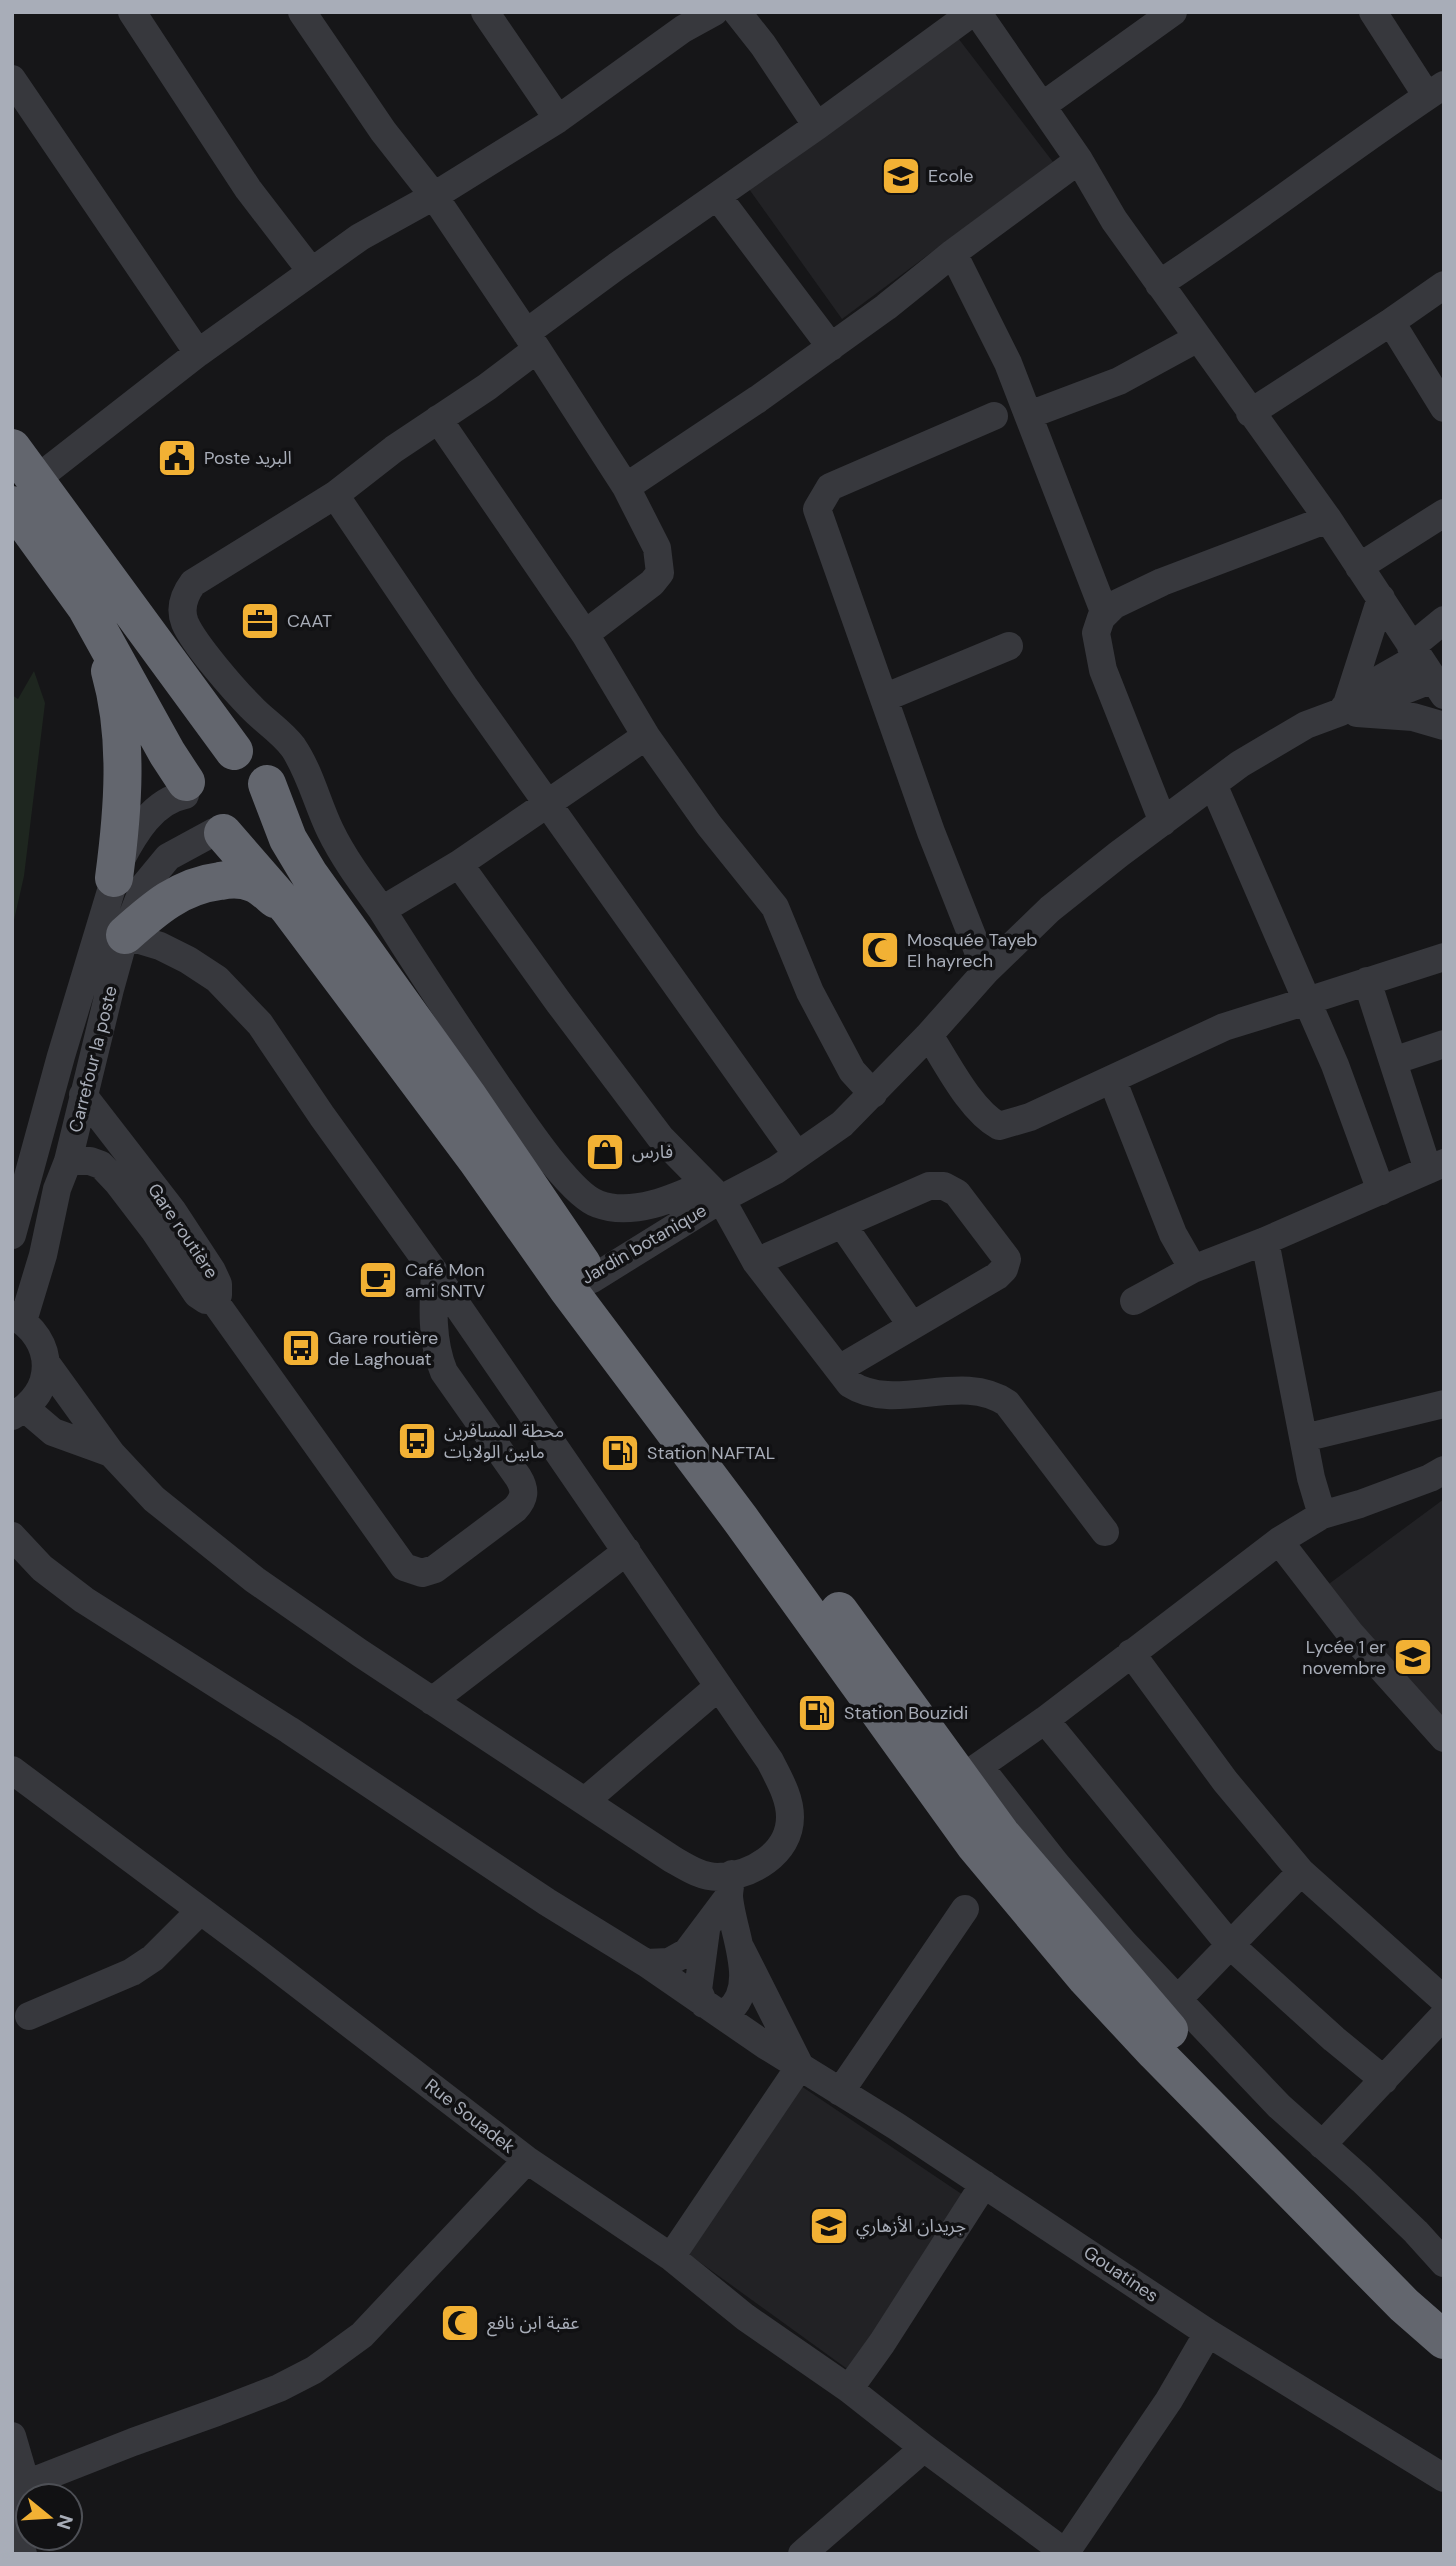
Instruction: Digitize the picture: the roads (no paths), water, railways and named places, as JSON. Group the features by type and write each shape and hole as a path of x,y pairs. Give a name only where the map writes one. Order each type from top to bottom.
{"highway":[{"path":"12,448 23,493 167,753 185,788 187,807 194,818 218,832 289,909 476,1159 579,1283 877,1661 970,1773 1001,1834 1071,1913 1138,1995 1226,2093 1444,2308"},
{"path":"23,493 238,752 257,764 288,839 309,874 467,1095 579,1283 750,1531 974,1844 1086,1978 1155,2052 1404,2305 1444,2340"},
{"path":"86,607 108,666 119,713 122,799 114,878"},
{"name":"Carrefour la poste","path":"185,788 190,771 209,754 221,751 238,752"},
{"name":"Carrefour la poste","path":"218,832 235,832 247,828 257,820 264,809 267,784"},
{"path":"112,932 190,887 226,880 253,883 289,909"}],"street":[{"path":"132,12 248,189 311,271"},
{"path":"302,12 383,131 434,196 532,341 626,486 657,548 660,573 652,583 584,634"},
{"path":"485,12 558,119"},
{"path":"23,493 198,353 311,271 360,237 434,196 558,119 677,21 714,12"},
{"path":"737,12 763,45 817,126"},
{"path":"1427,669 1328,519 1114,220 1079,160 974,12 718,197 617,266 438,419 335,495 202,577 186,592 183,602 185,624 214,663 252,708 293,748 338,847 428,985 534,1138 582,1195 610,1208 644,1205 713,1191 776,1170 842,1124 929,1035 986,971 1050,909 1264,748 1306,725 1346,709 1427,669 1444,620"},
{"path":"1042,106 1173,12"},
{"path":"1159,284 1232,237 1435,91 1373,12"},
{"path":"12,79 198,353"},
{"path":"626,486 831,347 1079,160"},
{"path":"718,197 831,347"},
{"path":"953,253 1008,363 1105,614"},
{"path":"1251,413 1444,285"},
{"path":"1391,322 1444,408"},
{"path":"1029,415 1119,381 1198,338"},
{"path":"986,971 931,832 817,509 830,487 994,416"},
{"path":"438,419 584,634 646,736 709,825 775,907 810,992 852,1071 873,1094"},
{"path":"335,495 546,804 797,1155"},
{"path":"1359,567 1444,513"},
{"path":"1163,822 1103,670 1096,633 1101,618 1114,605 1162,582 1328,519"},
{"path":"1346,709 1381,598"},
{"path":"884,698 1009,646"},
{"path":"238,752 252,708"},
{"path":"1346,709 1413,717 1444,726"},
{"path":"382,911 459,864 646,736"},
{"path":"1213,784 1335,1065 1381,1191"},
{"name":"Carrefour la poste","path":"18,1318 43,1255 57,1189 68,1161 83,1095 112,932 114,878 128,846 148,819 164,802 185,788"},
{"name":"Carrefour la poste","path":"12,1235 61,1056 112,932 144,886 168,858 218,832"},
{"path":"459,864 660,1137 713,1191 756,1262 850,1384 880,1396 966,1391 996,1395 1007,1403 1105,1532"},
{"path":"112,932 160,946 188,960 217,979 260,1024 627,1551 770,1761 786,1791 790,1818 784,1843 771,1857 731,1885 708,1924 687,1952 669,1962 646,1963"},
{"path":"929,1035 961,1085 988,1120 999,1126 1030,1117 1224,1027 1444,957"},
{"path":"1134,1301 1193,1269 1265,1241 1436,1166 1393,1061 1367,981"},
{"path":"1393,1061 1444,1044"},
{"path":"1112,1079 1173,1234 1193,1269"},
{"name":"Gare routière","path":"68,1161 90,1161 101,1165 154,1230 197,1294 206,1300 218,1295 218,1284 194,1242 83,1095"},
{"path":"756,1262 929,1186 944,1186 957,1193 1007,1259 1004,1269 998,1276 839,1369"},
{"name":"Jardin botanique","path":"579,1283 713,1191"},
{"path":"842,1224 912,1326"},
{"path":"1265,1241 1311,1478 1322,1515"},
{"path":"213,1299 404,1567 422,1573 435,1569 515,1509 522,1500 524,1490 518,1477 444,1372 437,1356 433,1302 435,1273"},
{"path":"18,1318 35,1332 43,1347 46,1363 38,1396 19,1413 53,1432 111,1453"},
{"path":"46,1363 111,1453 155,1499 255,1580 432,1701 672,1859 695,1872 716,1877 731,1885"},
{"path":"1304,1438 1444,1404"},
{"path":"1444,1470 1372,1500 1322,1515 1279,1541 1045,1720 970,1773 1056,1864 1124,1944 1179,1998 1279,2106 1416,2232 1444,2263"},
{"name":"Gouatines","path":"12,1536 43,1568 84,1600 289,1730 547,1902 646,1963 800,2067 896,2126 1208,2333 1444,2478"},
{"path":"1279,1541 1350,1633 1444,1738"},
{"path":"432,1701 627,1551"},
{"path":"1131,1653 1225,1781 1301,1872 1444,2000"},
{"path":"585,1801 718,1687"},
{"path":"1045,1720 1230,1945 1334,2039 1384,2080"},
{"name":"Rue Souadek","path":"12,1770 527,2160 362,2335 314,2370 242,2403 40,2482"},
{"path":"1179,1998 1301,1872"},
{"path":"708,1924 698,1990 710,2008 727,2012 734,2007 741,1993 741,1949 731,1885"},
{"path":"840,2092 965,1909"},
{"path":"29,2016 132,1972 153,1958 200,1911"},
{"path":"671,2257 800,2067 741,1949"},
{"path":"1322,2145 1444,2015"},
{"path":"527,2160 671,2257 745,2317 849,2389 1055,2550 1168,2400 1208,2333"},
{"path":"849,2389 882,2343 984,2185"},
{"path":"12,2436 18,2482"},
{"path":"802,2554 924,2448"},
{"path":"12,2520 23,2554"}],"place":[{"name":"Ecole","path":"901,176"},
{"name":"Poste البريد","path":"177,458"},
{"name":"CAAT","path":"260,621"},
{"name":"Mosquée Tayeb El hayrech","path":"880,950"},
{"name":"فارس","path":"605,1152"},
{"name":"Café Mon ami SNTV","path":"378,1280"},
{"name":"Gare routière de Laghouat","path":"301,1348"},
{"name":"محطة المسافرين مابين الولايات","path":"417,1441"},
{"name":"Station NAFTAL","path":"620,1453"},
{"name":"Lycée 1 er novembre","path":"1413,1657"},
{"name":"Station Bouzidi","path":"817,1713"},
{"name":"جريدان الأزهاري","path":"829,2226"},
{"name":"عقبة ابن نافع","path":"460,2323"}]}
